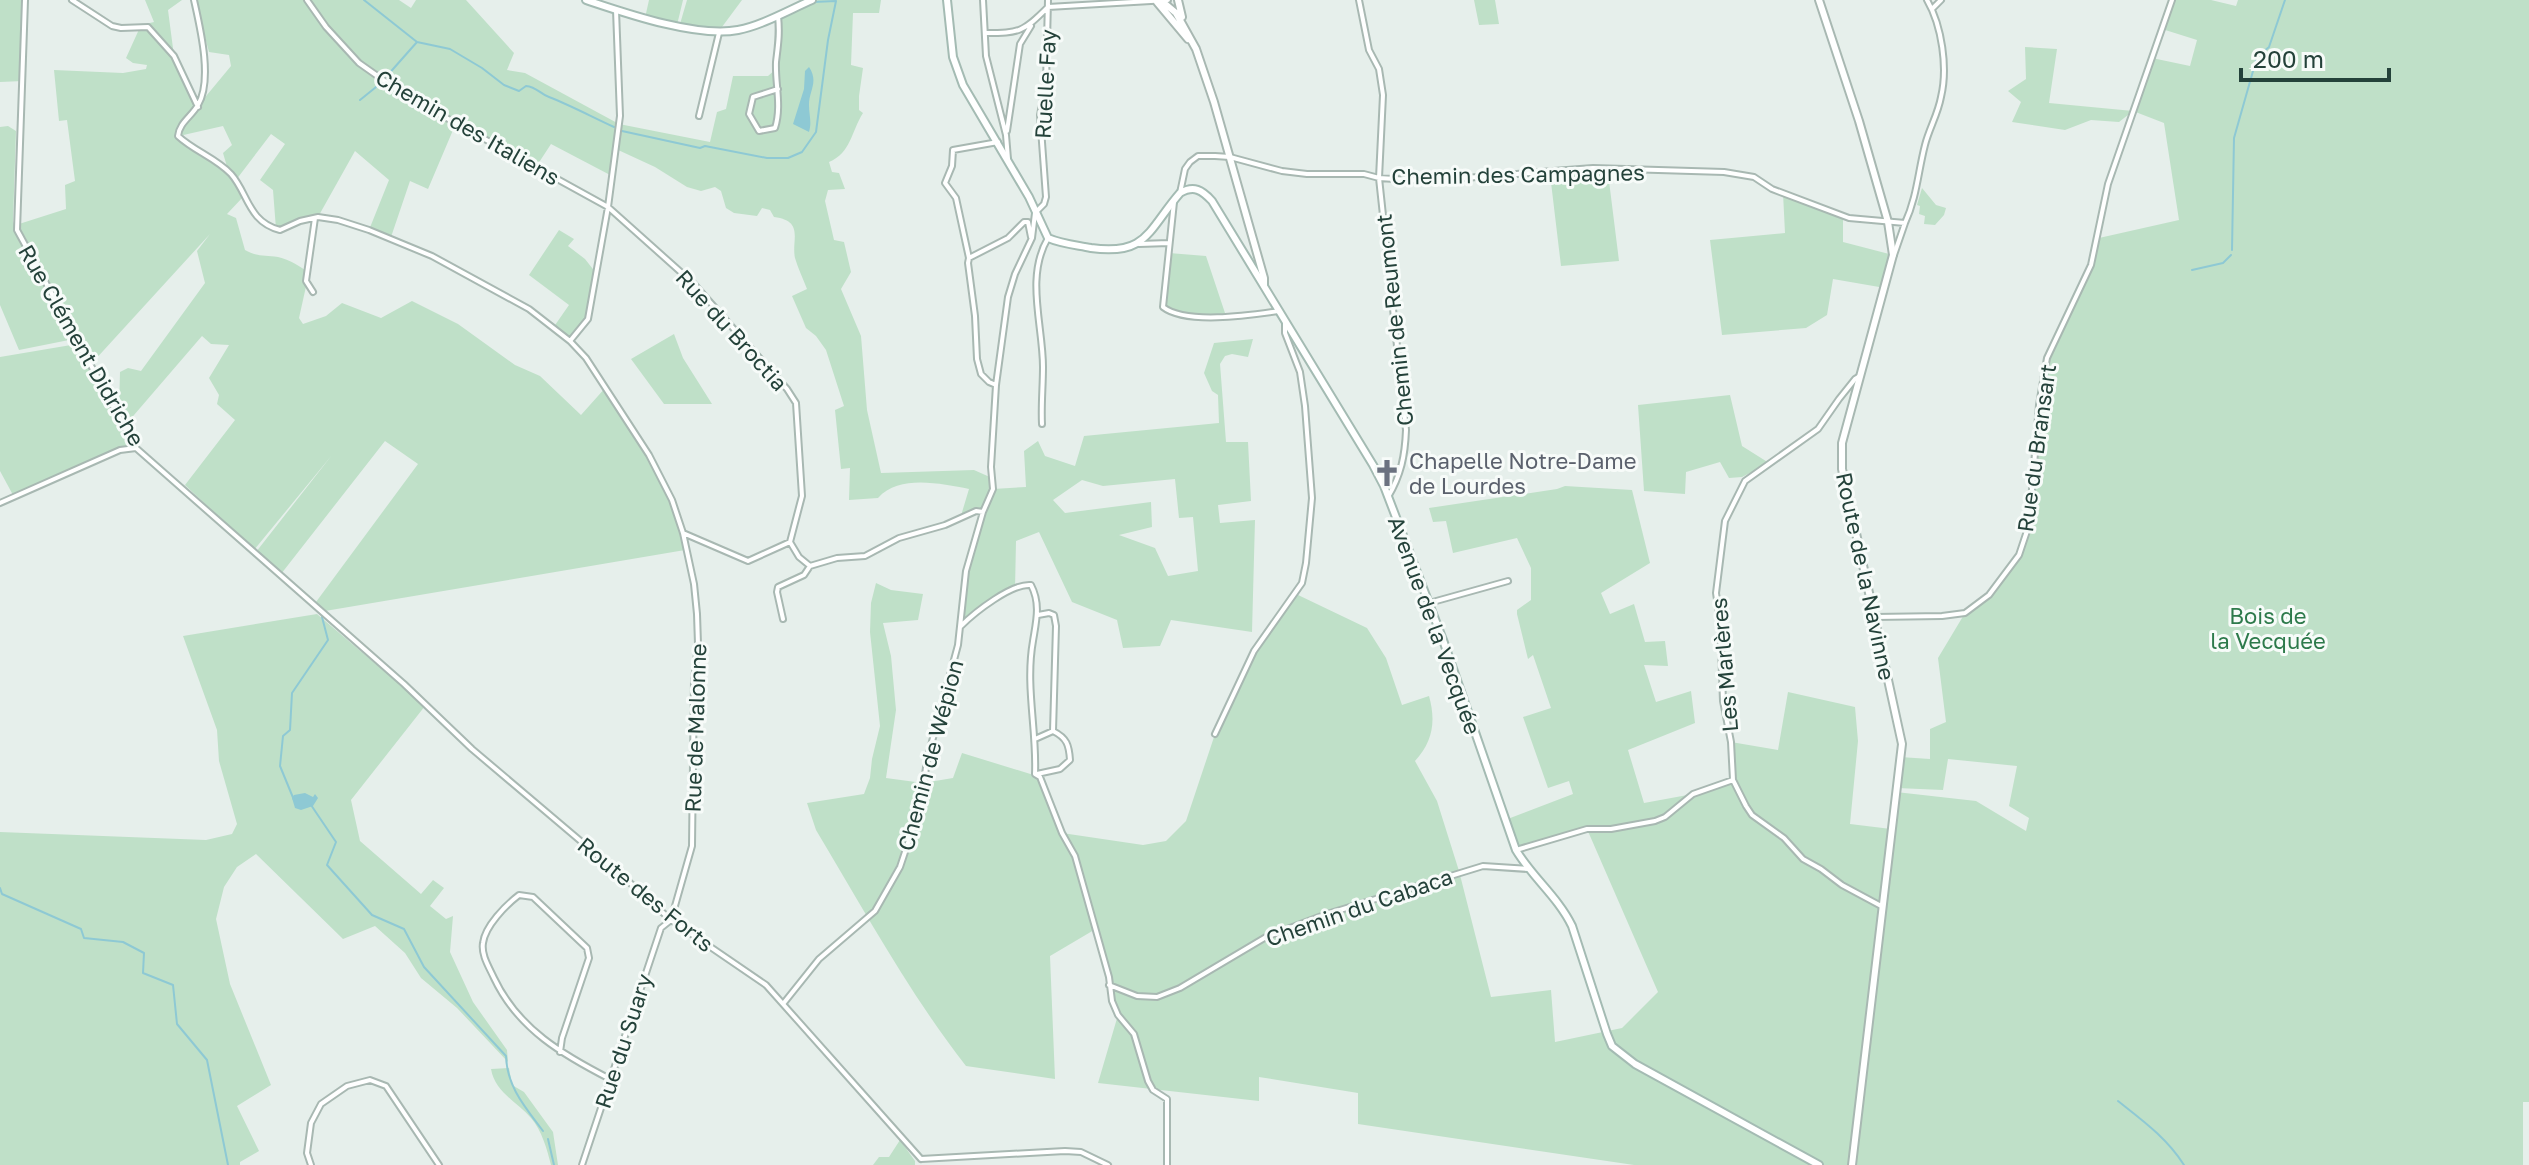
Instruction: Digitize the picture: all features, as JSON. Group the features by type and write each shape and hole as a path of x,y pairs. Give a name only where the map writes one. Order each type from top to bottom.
{"main road":[{"path":"586,0 667,23 719,31 738,30 812,0"},
{"path":"947,0 953,57 963,85 1029,197 1048,238 1104,250 1127,248 1138,244 1180,193"},
{"path":"1178,0 1230,157 1264,285"},
{"name":"Route de la Navinne","path":"1819,0 1888,222 1893,255 1842,443 1841,459 1902,744 1852,1165"},
{"path":"1156,1 1164,3 1184,24"},
{"path":"1156,1 1196,49"},
{"name":"Avenue de la Vecquée","path":"1180,193 1196,188 1212,201 1373,465 1429,603 1516,850 1528,869 1564,909 1612,1046 1622,1055 1819,1165"}],"street":[{"name":"Rue Clément Didriche","path":"25,0 17,230 136,448 321,611"},
{"path":"72,0 112,26 148,27 174,56 198,107"},
{"path":"194,0 204,46 204,77 198,107 179,129 178,136 229,171 250,210 272,228 280,230 315,218 306,281 313,292"},
{"name":"Chemin des Italiens","path":"307,0 326,27 359,63 403,94 608,207"},
{"path":"983,0 987,61 1006,135 1009,164"},
{"name":"Ruelle Fay","path":"1035,213 1044,204 1046,192 1040,112 1046,83 1048,0"},
{"path":"1006,135 1020,44 1048,7 1168,0"},
{"name":"Chemin de Reumont","path":"1359,0 1369,50 1379,69 1383,95 1379,178 1406,430 1400,477 1388,497"},
{"path":"1893,255 1918,187 1926,142 1943,87 1941,47 1927,0"},
{"path":"1932,9 1941,0"},
{"name":"Rue du Bransart","path":"1875,617 1965,613 1989,595 2019,555 2029,525 2039,405 2047,358 2091,265 2108,184 2172,0"},
{"path":"570,341 588,319 608,207 620,116 616,10"},
{"path":"778,15 781,37 776,64 778,89 778,119 775,128 759,131 749,114 753,97 778,89"},
{"path":"985,33 1017,32 1031,26"},
{"path":"699,116 719,31"},
{"path":"996,385 981,374 977,359 969,258 956,198 945,183 952,166 953,150 998,142"},
{"path":"1180,193 1185,169 1198,156 1230,157"},
{"name":"Chemin des Campagnes","path":"1230,157 1282,171 1364,174 1426,181 1593,168 1724,172 1754,177 1783,193 1849,218 1905,223"},
{"path":"1174,199 1162,306 1166,310 1212,317 1279,311"},
{"name":"Rue du Broctia","path":"608,207 693,283 796,403 802,496 790,542"},
{"path":"783,619 778,587 804,575 810,566 837,558 865,556 899,538 945,525 976,511 983,512 993,489 991,467 996,385 1008,297 1032,238 1035,213"},
{"name":"Rue de Malonne","path":"315,218 338,220 391,237 446,263 529,309 570,341 586,358 649,455 672,500 694,584 698,644 694,681 692,846 671,920"},
{"path":"969,258 1008,238 1024,222 1028,222 1032,238"},
{"path":"1042,424 1043,367 1036,275 1040,254 1048,238"},
{"path":"1138,244 1169,243"},
{"path":"1215,734 1254,651 1302,583 1306,563 1312,498 1305,406 1300,372 1285,333 1285,321"},
{"name":"Les Marlères","path":"1733,780 1731,742 1723,701 1716,593 1725,521 1745,481 1818,429 1860,376"},
{"path":"0,503 120,450 136,448"},
{"name":"Chemin de Wépion","path":"783,1004 819,959 875,911 900,867 921,804 927,760 954,667 966,571 983,512"},
{"path":"683,533 743,561 755,560 790,542 799,557 810,566"},
{"path":"1429,603 1508,581"},
{"path":"960,628 987,605 1026,584 1031,585 1036,594 1038,615 1029,675 1035,774"},
{"name":"Route des Forts","path":"321,611 472,749 671,920 701,943 752,974 783,1004 920,1162 1065,1151 1093,1156 1108,1165"},
{"path":"1038,615 1054,615 1056,626 1053,731"},
{"path":"1035,739 1053,731"},
{"path":"1035,774 1060,769 1070,760 1069,746 1063,736 1053,731"},
{"path":"1035,774 1040,777 1062,833 1075,856 1109,977 1112,1001 1118,1015 1134,1034 1153,1090 1167,1099 1167,1165"},
{"path":"1516,850 1587,829 1611,829 1655,821 1665,817 1693,794 1733,780 1752,815 1784,838 1803,859 1883,907"},
{"name":"Chemin du Cabaca","path":"1109,985 1137,996 1157,997 1180,988 1266,937 1313,919 1459,871 1494,865 1528,869"},
{"path":"560,1052 589,958 587,948 533,897 519,895 489,928 483,942 484,957 511,1008 530,1029 560,1052 612,1080"},
{"name":"Rue du Suary","path":"582,1165 661,928 671,920"},
{"path":"311,1165 307,1153 311,1123 321,1104 347,1086 370,1080 386,1086 439,1165"}],"green space":[{"path":"0,0 24,0 23,81 0,82"},
{"path":"145,0 182,0 168,10 174,56 197,107 231,66 229,55 209,52 195,0 399,0 411,8 416,0 466,0 514,53 507,70 525,73 619,124 710,142 717,112 726,109 733,76 768,76 776,69 781,37 778,15 818,0 881,0 879,13 853,13 851,65 863,68 859,110 863,113 846,148 829,162 832,172 839,173 845,189 828,190 825,201 834,240 844,242 851,272 841,289 861,336 867,410 881,473 974,470 992,478 993,489 1026,487 1024,451 1038,441 1045,456 1075,466 1084,436 1219,423 1218,395 1212,391 1204,373 1214,343 1253,339 1248,357 1232,354 1225,356 1220,364 1226,442 1248,442 1251,501 1218,505 1220,523 1255,520 1252,632 1171,620 1160,646 1123,648 1117,620 1072,602 1039,532 1016,541 1015,589 987,605 960,628 962,593 983,512 976,511 960,519 969,489 934,483 909,483 878,498 849,500 850,468 841,469 835,410 844,406 826,350 806,328 792,296 807,289 795,258 795,232 790,223 762,208 757,216 734,213 726,208 721,191 715,187 701,191 687,187 655,167 616,149 612,176 551,144 536,167 456,123 428,189 410,181 391,237 369,230 389,180 355,151 318,217 276,229 273,190 260,180 285,144 271,134 236,180 243,197 227,214 236,218 245,250 287,260 309,273 299,318 303,324 326,316 342,303 381,318 412,301 458,324 515,365 540,376 581,415 606,387 649,455 672,505 685,550 325,611 316,602 418,464 385,441 281,574 256,552 332,455 254,550 185,485 235,420 217,404 219,395 209,378 229,345 211,344 202,336 128,422 119,410 120,372 128,368 141,371 205,283 197,251 210,234 93,362 20,228 19,224 66,209 65,185 75,181 67,120 59,121 54,70 123,73 146,69 147,65 133,63 126,58 141,25 154,22","holes":["223,126 232,145 223,153 228,170 179,136","1175,479 1179,518 1193,517 1198,571 1168,576 1155,548 1119,535 1152,527 1151,502 1065,513 1053,500 1082,480 1103,486"]},
{"path":"649,0 683,0 677,25 645,18"},
{"path":"687,0 742,0 719,31 680,24"},
{"path":"1474,0 1495,0 1499,24 1479,25"},
{"name":"Bois de la Vecquée","path":"2172,0 2211,0 2236,6 2238,0 2529,0 2529,1102 2523,1102 2523,1165 1634,1165 1358,1124 1358,1093 1259,1077 1259,1101 1098,1083 1118,1015 1094,930 1050,956 1055,1079 966,1066 925,1010 888,951 816,830 807,803 864,794 870,778 880,726 870,632 871,603 876,583 891,590 923,594 918,620 883,623 891,656 896,710 886,778 923,783 953,778 962,753 1040,777 1062,833 1143,845 1166,841 1186,821 1215,734 1254,651 1296,594 1367,628 1386,658 1402,705 1429,696 1431,731 1426,746 1415,761 1437,801 1459,871 1491,997 1551,990 1555,1042 1622,1028 1658,992 1587,829 1516,850 1505,820 1573,794 1569,781 1548,788 1523,717 1551,708 1533,655 1528,659 1517,614 1517,610 1531,600 1531,568 1517,538 1453,553 1446,521 1433,522 1429,508 1565,486 1632,490 1650,563 1601,593 1610,614 1634,604 1645,642 1665,641 1668,666 1644,665 1656,702 1691,691 1695,723 1628,750 1644,803 1693,794 1732,781 1731,742 1778,750 1788,692 1855,707 1858,741 1850,824 1891,829 1896,792 1976,801 2026,831 2029,818 2009,806 2017,766 1948,759 1943,790 1897,788 1900,757 1930,759 1930,729 1946,722 1938,658 1965,613 1989,595 2019,555 2029,525 2039,405 2047,358 2091,265 2099,238 2179,220 2164,123 2133,111 2152,58 2190,66 2197,40 2162,29"},
{"path":"2025,47 2057,49 2049,103 2133,111 2119,122 2091,120 2065,130 2012,122 2021,102 2008,91 2026,79"},
{"path":"8,126 16,131 13,221 16,231 74,339 19,350 0,305 0,127"},
{"path":"1581,171 1608,173 1619,261 1561,266 1550,174"},
{"path":"1922,188 1936,205 1946,208 1935,225 1924,224 1925,216 1919,214 1920,206 1917,205"},
{"path":"1783,193 1843,215 1843,242 1893,255 1885,288 1833,279 1827,315 1806,328 1722,335 1710,240 1785,233"},
{"path":"559,230 574,239 568,246 585,259 596,273 588,319 570,341 553,328 569,305 529,275"},
{"path":"1169,253 1206,256 1226,316 1184,315 1162,306"},
{"path":"674,334 683,358 712,404 664,404 631,359"},
{"path":"77,344 130,445 13,495 0,471 0,357"},
{"path":"1730,395 1742,446 1769,463 1742,477 1729,478 1720,462 1686,472 1685,494 1644,491 1638,405"},
{"path":"317,614 425,706 351,800 360,841 421,894 433,880 444,888 430,906 446,919 453,916 450,952 473,1002 507,1050 508,1062 457,1008 421,978 405,953 375,926 343,939 256,854 237,867 224,887 216,919 230,984 271,1085 237,1106 259,1151 240,1162 240,1165 0,1165 0,832 206,840 232,834 237,824 219,761 217,730 183,636"},
{"path":"509,1068 512,1085 524,1092 553,1132 558,1165 551,1165 535,1123 493,1077 491,1069"},
{"path":"900,1140 915,1165 873,1165 879,1157 889,1157"}],"water":[{"path":"809,67 813,82 809,100 809,132 793,124 804,89 805,71"},
{"path":"305,793 313,797 315,794 318,798 313,806 301,810 295,808 294,795"}],"waterway":[{"path":"364,0 417,42 450,49 504,85 519,91 526,86 533,88 614,127"},
{"path":"2232,250 2234,138 2257,57 2269,47 2285,0"},
{"path":"622,131 700,148 705,146 767,158 788,158 802,152 816,132 836,1 813,2"},
{"path":"386,77 417,42"},
{"path":"360,100 381,83"},
{"path":"2192,270 2223,263 2231,255"},
{"path":"294,800 280,766 283,736 290,730 292,693 328,640 322,617"},
{"path":"311,805 336,842 327,865 372,915 404,929 424,967 506,1056 513,1087 543,1131"},
{"path":"0,888 2,894 81,929 84,938 123,942 144,953 143,973 173,985 177,1024 207,1060 228,1165"},
{"path":"2118,1101 2162,1138 2184,1165"},
{"path":"548,1139 554,1165"}],"place":[{"name":"Chapelle Notre-Dame de Lourdes","path":"1387,473"}]}
